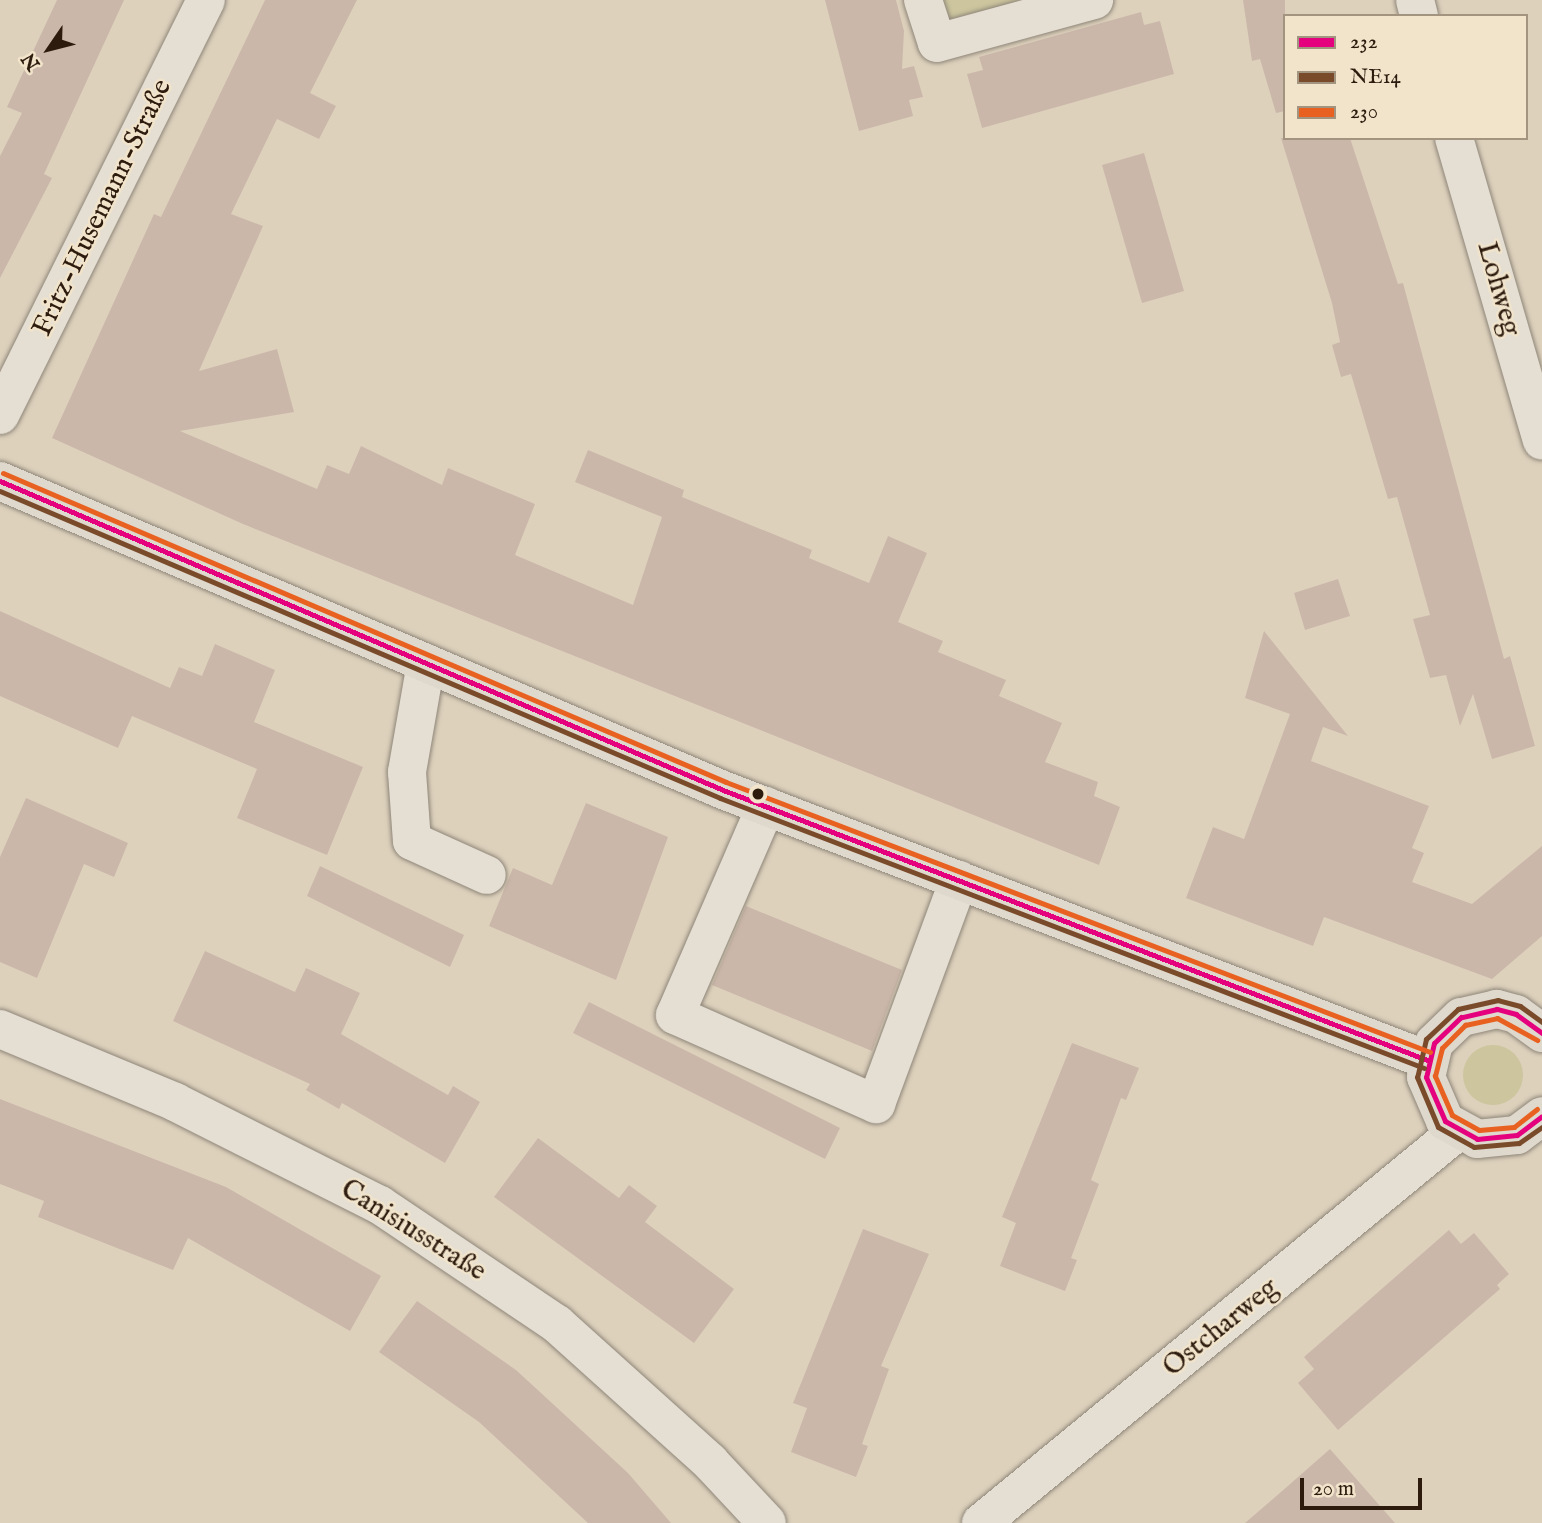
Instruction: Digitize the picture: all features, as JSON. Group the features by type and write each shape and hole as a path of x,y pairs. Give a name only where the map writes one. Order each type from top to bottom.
{"main road":[{"path":"0,481 766,806 1427,1060"},
{"path":"1542,1033 1516,1014 1479,1010 1446,1028 1427,1060 1426,1077 1435,1108 1458,1131 1498,1140 1517,1135 1542,1116"}],"street":[{"name":"Fritz-Husemann-Straße","path":"0,415 206,0"},
{"path":"923,0 937,43 1094,0"},
{"name":"Lohweg","path":"1455,140 1542,440"},
{"path":"426,663 407,772 412,841 488,875"},
{"path":"766,806 675,1015 876,1104 959,880"},
{"name":"Canisiusstraße","path":"0,1029 175,1102 380,1205 557,1324 710,1462 767,1523"},
{"name":"Ostcharweg","path":"981,1523 1458,1131"}],"shaded area":[{"path":"937,0 1043,0 945,28"},
{"path":"1487,1045 1499,1045 1518,1058 1523,1075 1521,1087 1510,1100 1499,1105 1487,1105 1468,1092 1463,1081 1463,1069 1476,1050"}],"building":[{"path":"57,0 124,0 44,174 52,178 0,278 0,156 22,113 7,107"},
{"path":"265,0 357,0 310,93 336,106 319,139 277,119 231,214 263,226 199,371 277,349 294,412 180,431 317,489 327,465 349,474 361,446 442,485 448,468 535,504 515,555 633,605 662,517 575,482 588,450 684,490 682,497 812,550 809,558 869,583 888,536 927,553 898,622 943,641 938,652 1006,680 999,696 1062,723 1045,762 1098,782 1094,796 1120,807 1099,865 243,524 52,438 154,214 161,217"},
{"path":"825,0 896,0 904,31 902,69 914,66 923,97 909,100 913,116 859,131"},
{"path":"1243,0 1285,0 1283,111 1276,113 1260,59 1252,61"},
{"path":"1141,12 1144,25 1160,21 1174,74 982,128 967,74 983,70 979,57"},
{"path":"1281,138 1351,140 1398,284 1403,283 1504,659 1510,656 1535,746 1492,759 1473,694 1460,726 1446,675 1430,678 1413,619 1430,615 1397,497 1388,499 1351,374 1341,377 1332,345 1340,342 1332,303"},
{"path":"1144,153 1184,291 1142,303 1102,165"},
{"path":"1338,579 1350,616 1305,630 1294,593"},
{"path":"0,611 170,688 179,667 202,676 215,644 275,670 254,722 363,767 327,855 237,818 257,769 132,716 118,748 0,696"},
{"path":"1264,631 1348,736 1323,727 1311,761 1429,806 1412,848 1424,853 1412,882 1472,904 1542,846 1542,936 1492,979 1324,917 1313,946 1186,898 1213,827 1244,839 1290,714 1245,698"},
{"path":"26,798 128,843 114,877 84,864 37,978 0,962 0,857"},
{"path":"586,803 668,837 616,980 489,926 513,868 552,885"},
{"path":"320,866 464,935 450,967 307,896"},
{"path":"746,906 902,970 872,1051 712,985"},
{"path":"205,951 295,992 306,968 360,993 341,1034 448,1095 453,1086 480,1102 445,1163 342,1103 339,1109 306,1090 310,1084 173,1021"},
{"path":"589,1002 840,1128 825,1159 573,1033"},
{"path":"1072,1043 1139,1068 1126,1100 1121,1098 1091,1180 1099,1184 1071,1258 1077,1260 1065,1291 1000,1266 1016,1223 1002,1217"},
{"path":"0,1099 226,1187 381,1276 350,1331 188,1238 173,1270 38,1217 44,1201 0,1184"},
{"path":"538,1138 619,1198 629,1185 657,1206 645,1222 734,1289 694,1343 494,1197"},
{"path":"863,1229 929,1254 881,1366 889,1369 862,1444 868,1446 856,1477 791,1452 807,1408 793,1403"},
{"path":"1449,1230 1461,1244 1474,1233 1509,1274 1497,1285 1500,1289 1338,1430 1298,1383 1314,1369 1304,1357"},
{"path":"417,1301 516,1370 628,1473 671,1523 588,1523 479,1422 379,1352"},
{"path":"1330,1449 1395,1523 1245,1523 1289,1485"}],"transit line":[{"name":"230","path":"3,473 726,782 1430,1052"},
{"name":"232","path":"0,481 723,790 1427,1060"},
{"name":"NE14","path":"0,491 720,798 1424,1068"},
{"name":"NE14","path":"1542,1022 1520,1006 1498,1000 1458,1009 1426,1039 1417,1077 1438,1127 1474,1147 1519,1143 1542,1127"},
{"name":"232","path":"1542,1033 1516,1014 1497,1009 1461,1017 1434,1043 1426,1077 1445,1121 1477,1139 1517,1135 1542,1116"},
{"name":"230","path":"1537,1040 1497,1018 1465,1025 1442,1048 1435,1076 1452,1115 1479,1130 1514,1127 1537,1109"}]}
